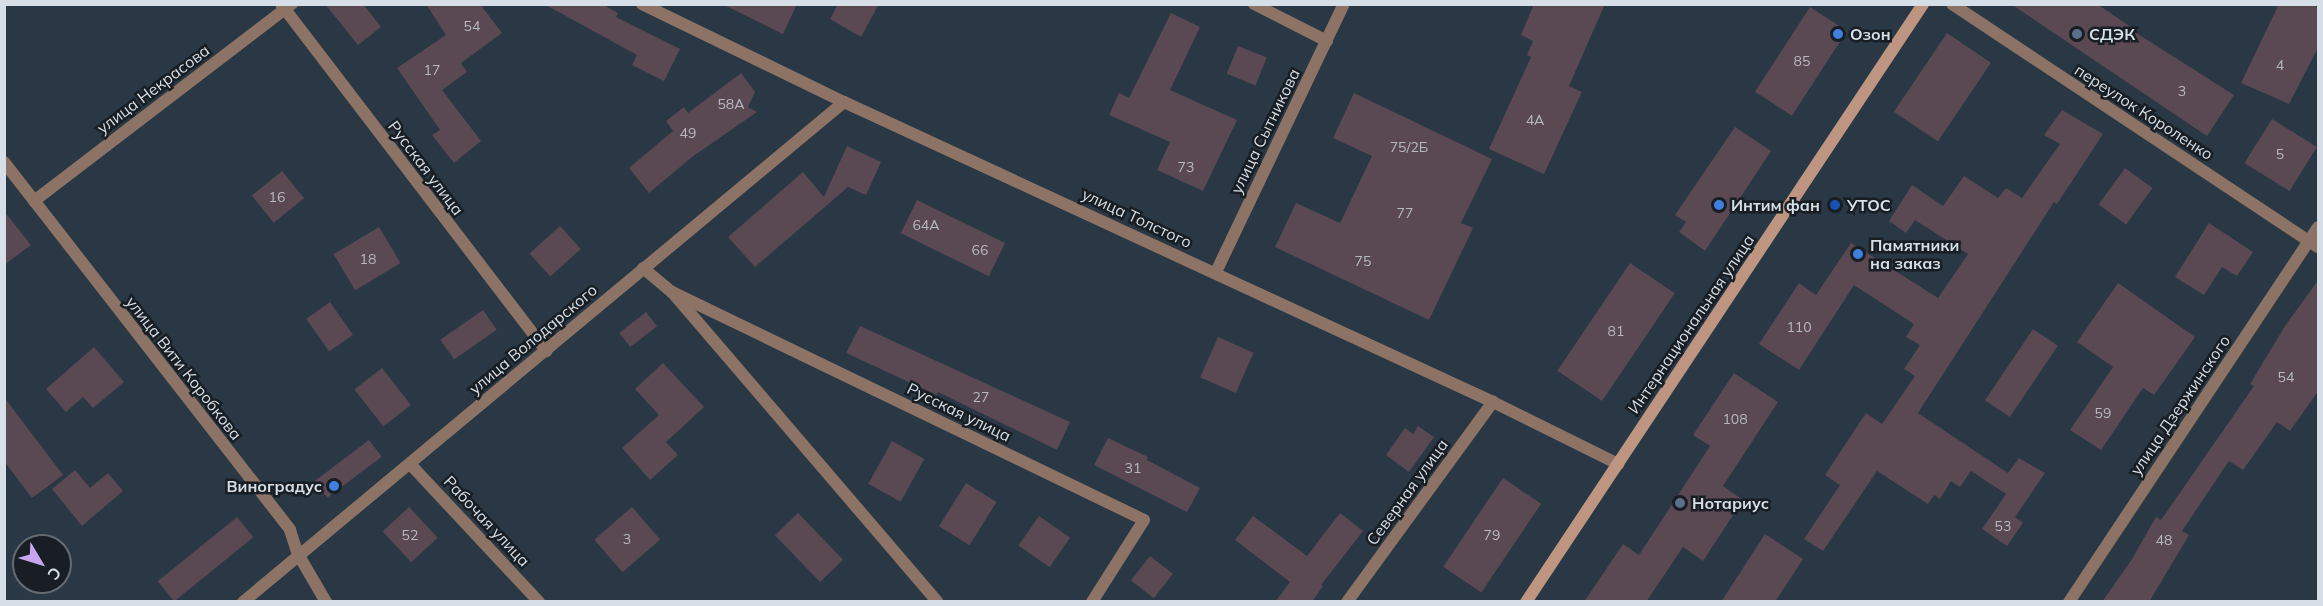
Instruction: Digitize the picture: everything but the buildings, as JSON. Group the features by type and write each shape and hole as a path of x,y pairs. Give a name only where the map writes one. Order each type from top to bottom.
{"main road":[{"name":"Интернациональная улица","path":"1526,602 1923,4"}],"street":[{"name":"улица Толстого","path":"642,4 844,102 1493,402 1618,464"},
{"path":"1254,4 1327,41"},
{"name":"улица Сытникова","path":"1216,272 1344,4"},
{"name":"переулок Короленко","path":"1952,4 2314,244"},
{"name":"улица Некрасова","path":"33,201 286,6"},
{"name":"Русская улица","path":"286,6 546,351"},
{"name":"улица Володарского","path":"243,602 844,102"},
{"name":"улица Вити Коробкова","path":"4,162 290,530 298,554 326,602"},
{"name":"улица Дзержинского","path":"2069,602 2314,244 2319,227"},
{"name":"Русская улица","path":"643,268 672,292 938,602"},
{"name":"Русская улица","path":"672,292 1144,520 1092,602"},
{"name":"Северная улица","path":"1347,602 1493,402"},
{"name":"Рабочая улица","path":"410,464 539,602"}],"place":[{"name":"Озон","path":"1838,34"},
{"name":"СДЭК","path":"2077,34"},
{"name":"Интим фан","path":"1719,205"},
{"name":"УТОС","path":"1835,205"},
{"name":"Памятники на заказ","path":"1858,254"},
{"name":"Виноградус","path":"334,486"},
{"name":"Нотариус","path":"1680,503"}]}
